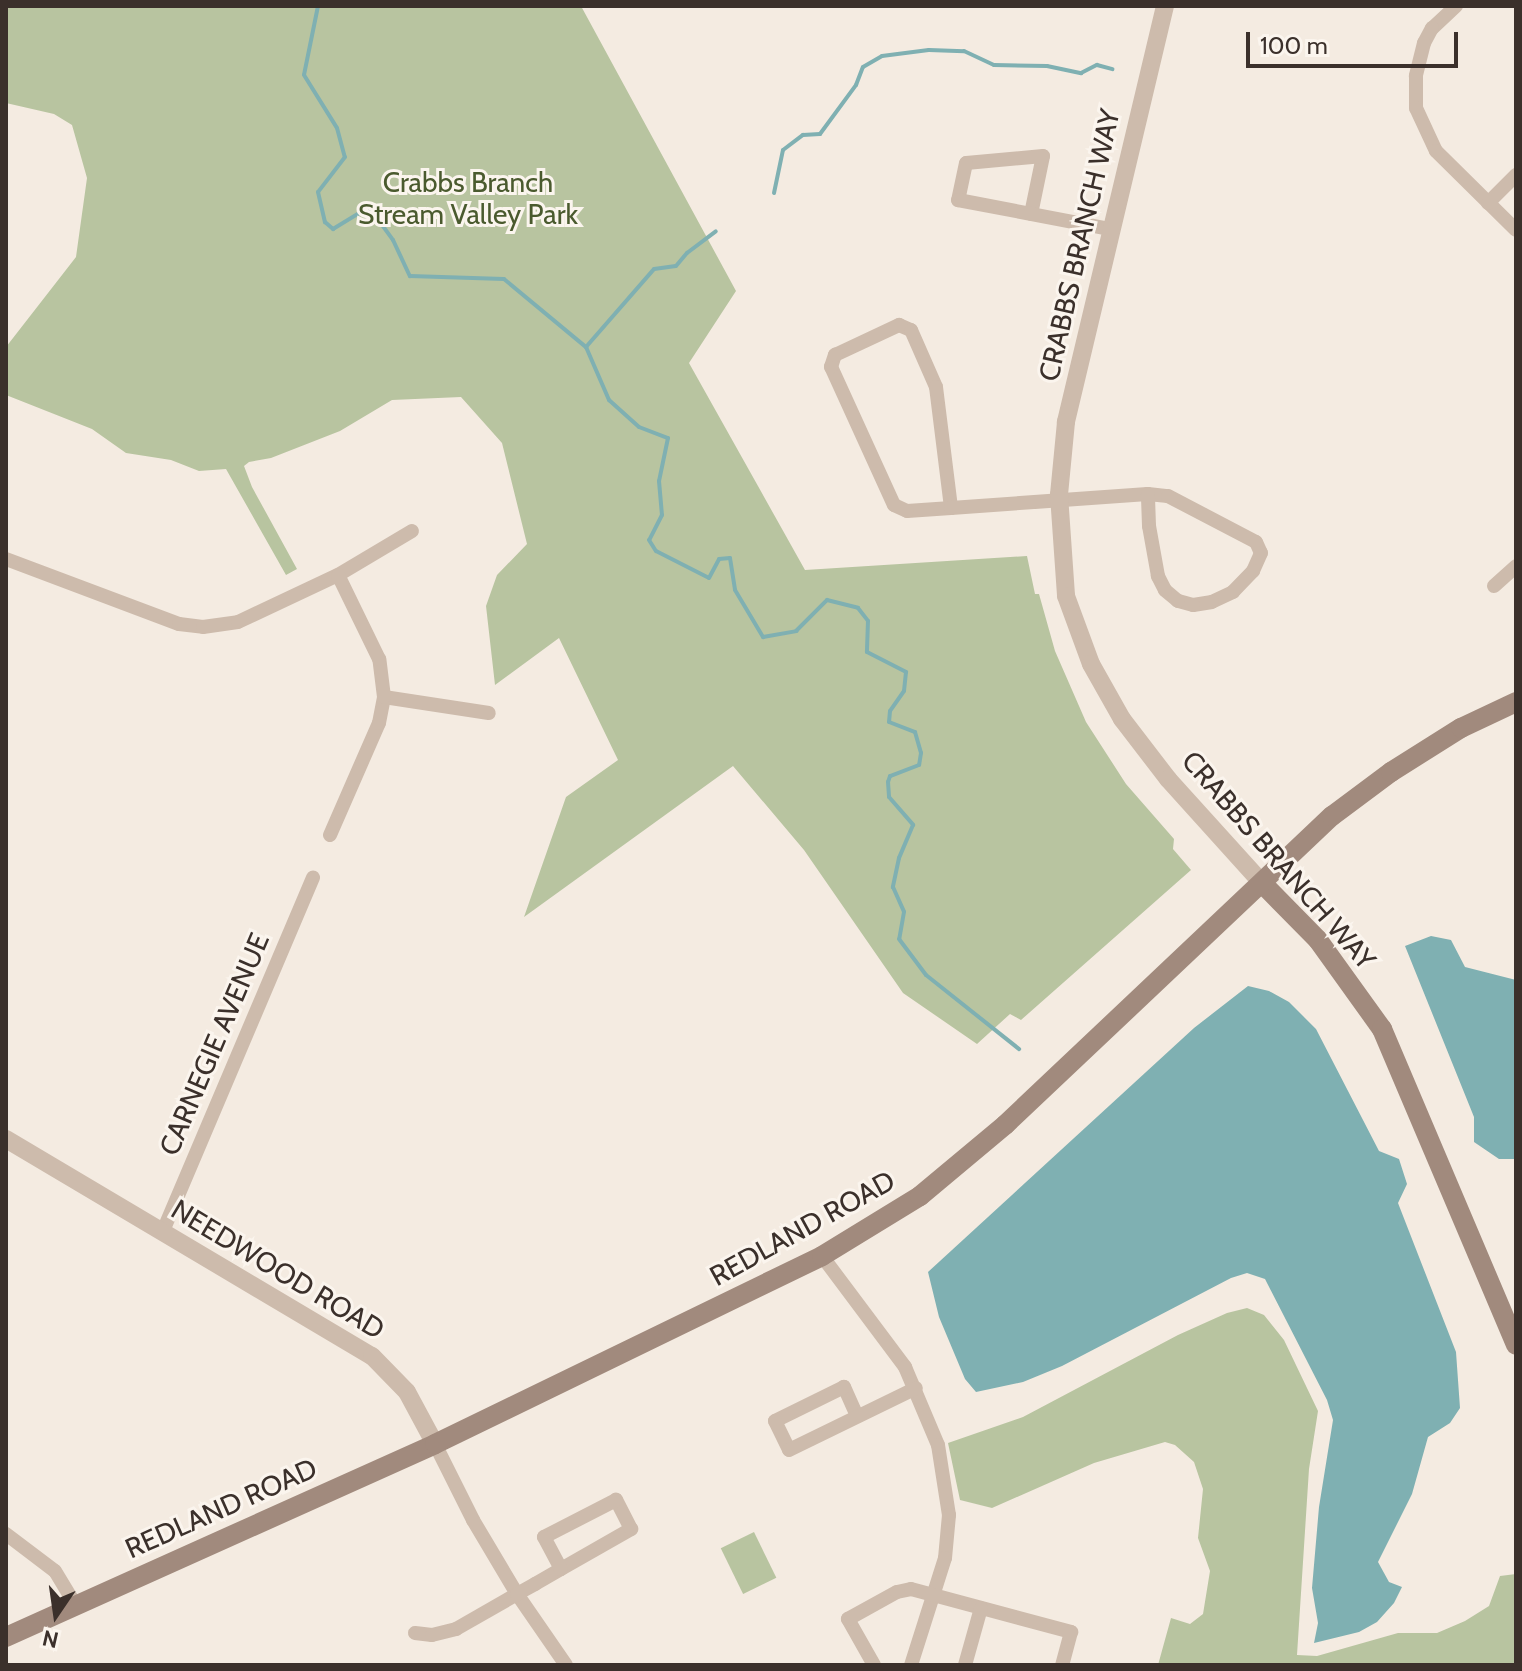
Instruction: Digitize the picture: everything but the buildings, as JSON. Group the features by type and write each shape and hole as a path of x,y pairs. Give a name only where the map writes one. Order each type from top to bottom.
{"main road":[{"name":"REDLAND ROAD","path":"6,1637 435,1444 822,1256 920,1196 1005,1125 1332,816 1391,772 1461,728 1516,702"},
{"name":"CRABBS BRANCH WAY","path":"1262,883 1318,940 1382,1029 1516,1345"}],"street":[{"name":"CRABBS BRANCH WAY","path":"1165,6 1066,422 1059,499 1066,596 1091,664 1122,719 1168,779 1262,883"},
{"path":"1456,6 1432,28 1424,43 1416,76 1416,108 1436,151 1516,230"},
{"path":"1031,214 1043,156 966,163 958,200 1031,214 1110,229"},
{"path":"1488,203 1516,175"},
{"path":"951,508 936,387 911,330 899,325 835,355 831,367 894,505 907,511 951,508 1059,499 1148,494 1168,496 1256,542 1261,553 1253,571 1233,592 1212,602 1193,605 1178,601 1165,590 1158,576 1149,526 1148,494"},
{"path":"6,559 179,624 203,627 238,622 338,575 412,531"},
{"path":"1494,586 1516,566"},
{"path":"330,835 379,723 384,697 379,659 338,575"},
{"path":"384,697 489,713"},
{"name":"CARNEGIE AVENUE","path":"163,1231 313,878"},
{"name":"NEEDWOOD ROAD","path":"6,1139 372,1356 407,1392 473,1520 517,1594 566,1665"},
{"path":"822,1256 905,1367 938,1445 949,1515 945,1558 936,1595 911,1665"},
{"path":"857,1416 844,1387 775,1421 789,1450 916,1388"},
{"path":"415,1633 432,1635 456,1629 517,1594 561,1569 631,1529 616,1500 544,1537 561,1569"},
{"path":"6,1534 55,1571 75,1604"},
{"path":"874,1665 848,1619 903,1589 1071,1632 1062,1665"},
{"path":"965,1665 981,1608"}],"green space":[{"name":"Crabbs Branch Stream Valley Park","path":"6,6 581,6 736,291 689,363 805,570 1027,556 1035,594 1039,594 1055,651 1086,722 1126,784 1174,839 1173,849 1191,870 1021,1020 1010,1014 977,1044 903,993 804,850 733,766 524,917 566,797 618,760 559,638 495,685 486,606 497,575 527,544 502,443 461,397 392,400 340,431 271,458 249,462 244,466 252,487 297,569 286,575 226,469 199,471 171,460 126,453 92,429 6,395 6,347 76,257 87,178 72,125 54,114 6,103"},
{"path":"1247,1308 1264,1315 1284,1340 1318,1411 1309,1469 1297,1655 1317,1656 1398,1633 1437,1633 1489,1606 1500,1576 1516,1574 1516,1665 1158,1665 1171,1618 1190,1624 1203,1614 1210,1571 1198,1538 1203,1489 1194,1462 1175,1445 1165,1442 1094,1463 992,1508 960,1500 948,1443 1023,1417 1178,1335 1227,1313"},
{"path":"754,1532 776,1578 743,1594 721,1548"}],"water":[{"path":"1431,936 1451,940 1465,967 1516,980 1516,1159 1499,1159 1474,1142 1474,1117 1405,946"},
{"path":"1248,986 1269,991 1289,1002 1316,1029 1379,1151 1399,1159 1407,1184 1398,1203 1456,1352 1460,1408 1450,1423 1428,1437 1412,1494 1378,1562 1389,1582 1402,1587 1394,1603 1377,1622 1359,1632 1314,1643 1318,1623 1312,1588 1319,1507 1333,1420 1327,1400 1265,1279 1247,1273 1231,1278 1062,1366 1023,1382 976,1392 965,1379 939,1317 928,1272 1194,1028"}],"waterway":[{"path":"318,6 304,75 337,128 345,157 318,192 325,222 333,229 369,207 393,240 410,276 504,279 586,347 609,400 639,427 668,438 659,481 662,515 649,540 656,551 709,578 719,559 730,558 735,590 763,637 796,631 827,600 858,608 868,621 867,652 906,672 904,691 890,711 889,722 915,732 921,753 919,765 890,776 888,782 889,797 913,825 899,858 893,887 904,912 899,939 926,975 1019,1049"},
{"path":"774,193 783,150 803,135 820,134 856,85 863,67 882,56 929,50 964,51 994,65 1047,66 1081,73 1097,65 1112,69"},
{"path":"586,347 654,269 676,266 687,253 716,231"}]}
